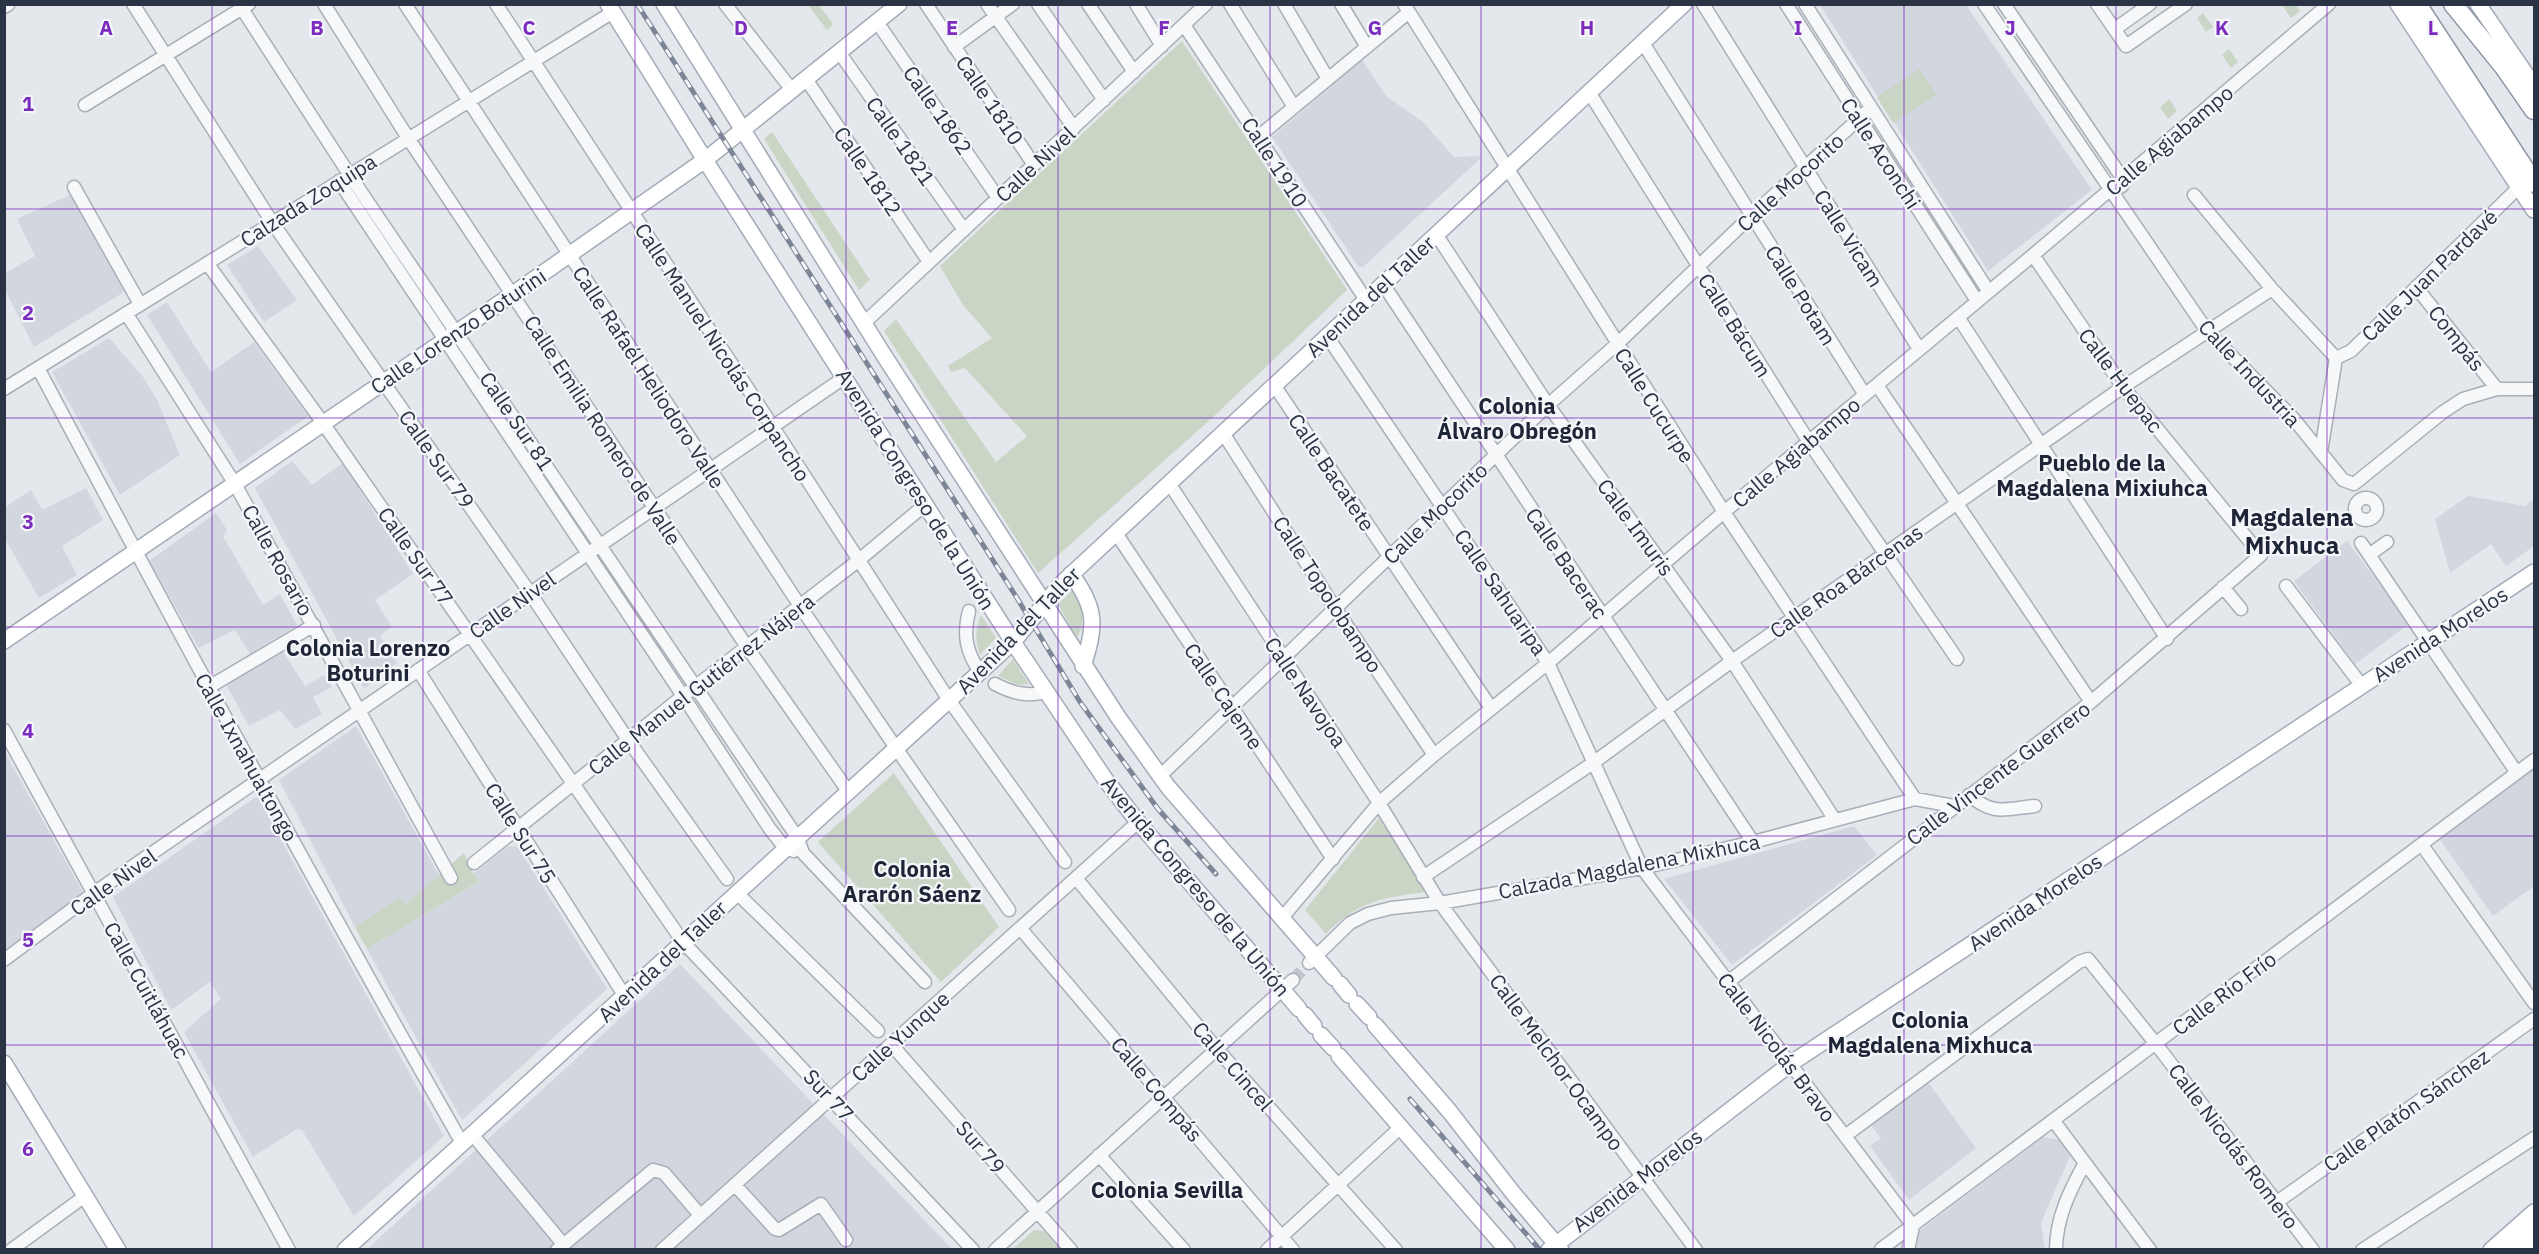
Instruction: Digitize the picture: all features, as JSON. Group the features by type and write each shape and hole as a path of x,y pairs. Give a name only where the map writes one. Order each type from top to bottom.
{"highway":[{"path":"2417,4 2524,166 2527,185"},
{"path":"2453,4 2504,67 2535,111"},
{"path":"2467,4 2504,67"},
{"path":"2505,1250 2535,1231"}],"main road":[{"name":"Avenida Congreso de la Unión","path":"664,4 1083,666 1160,776 1219,848 1282,918 1312,960 1345,990 1450,1112 1555,1247"},
{"name":"Calle Lorenzo Boturini","path":"4,641 570,255 705,160 899,4"},
{"name":"Avenida del Taller","path":"345,1250 1013,642 1043,603 1071,574 1684,4"},
{"path":"2398,4 2527,185 2535,210"},
{"path":"2478,4 2535,86"},
{"name":"Avenida Congreso de la Unión","path":"611,8 705,160 1013,642 1105,779 1138,822 1288,985 1310,1021 1507,1250"},
{"name":"Avenida Morelos","path":"1555,1247 1636,1171 1790,1064 2535,572"},
{"path":"1071,574 1087,597 1091,608 1092,634 1083,666"},
{"path":"4,1063 118,1250"},
{"path":"2491,1250 2535,1212"}],"street":[{"name":"Calle Sur 79","path":"134,4 272,222 530,593 628,740 727,879"},
{"name":"Calle Emilia Romero de Valle","path":"324,4 408,138 654,508 747,647 848,791"},
{"name":"Calle Rafaél Heliodoro Valle","path":"405,4 467,102 896,748"},
{"name":"Calle Manuel Nicolás Corpancho","path":"496,4 532,62 774,426 949,700"},
{"path":"725,4 792,90"},
{"name":"Calle 1810","path":"926,4 1034,165"},
{"path":"987,4 1074,128"},
{"path":"954,47 1013,4"},
{"path":"1038,4 1104,100"},
{"path":"1088,4 1134,72"},
{"path":"1136,4 1162,46"},
{"name":"Calle Nivel","path":"864,323 1206,4"},
{"path":"1230,4 1294,107"},
{"path":"1284,4 1328,79"},
{"path":"1341,4 1367,47"},
{"name":"Calle Vicam","path":"1703,4 1919,349"},
{"name":"Calle Aconchi","path":"1786,4 1977,301"},
{"name":"Calle Aconchi","path":"1805,4 1989,292"},
{"name":"Calle Industria","path":"1984,4 2207,331 2263,386 2364,498"},
{"path":"2004,4 2123,179 2120,203"},
{"path":"2097,4 2126,46 2186,4"},
{"path":"2115,29 2150,4"},
{"name":"Calle Agiabampo","path":"1282,918 1379,802 1548,663 1724,512 1989,292 2329,4"},
{"path":"85,105 243,6"},
{"name":"Calle Sur 81","path":"243,6 344,178 451,336 600,545 797,837 803,853"},
{"name":"Calzada Zoquipa","path":"4,389 532,62 611,8"},
{"path":"1258,137 1367,47 1407,8"},
{"name":"Calle Cucurpe","path":"1407,8 1724,512 1916,799"},
{"name":"Calle 1862","path":"877,22 998,198"},
{"name":"Calle 1910","path":"1184,25 1366,300"},
{"name":"Calle Potam","path":"1643,43 1865,395"},
{"path":"2021,59 2035,50"},
{"name":"Calle 1821","path":"839,52 964,230"},
{"name":"Calle 1812","path":"806,80 929,262"},
{"name":"Calle Bácum","path":"1589,92 1809,442 1957,659"},
{"name":"Calle Mocorito","path":"1160,776 1548,405 1617,344 1751,216 1871,108"},
{"name":"Calle Juan Pardavé","path":"2336,358 2343,357 2351,351 2416,287 2527,185"},
{"path":"74,187 140,304"},
{"path":"2194,195 2272,289 2336,358 2321,452"},
{"name":"Calle Imuris","path":"1436,234 1548,405 1732,660 1835,820"},
{"name":"Calle Huepac","path":"2033,255 2123,387 2261,555"},
{"name":"Calle Sur 77","path":"207,263 471,634 683,942"},
{"name":"Calle Bacerac","path":"1383,284 1753,842"},
{"name":"Compás","path":"2416,287 2497,389"},
{"name":"Calle Roa Bárcenas","path":"1423,877 1593,763 1732,660 2123,387 2272,289"},
{"name":"Calle Rosario","path":"126,313 235,484 451,878"},
{"path":"1958,316 2167,639"},
{"name":"Calle Sur 81","path":"451,336 588,553 770,829 785,848"},
{"name":"Calle Sahuaripa","path":"1327,336 1548,663 1642,868"},
{"name":"Calle Ixnahualtongo","path":"38,368 135,552 350,946 467,1138 560,1247"},
{"name":"Calle Nivel","path":"4,960 94,893 845,377"},
{"name":"Calle Bacatete","path":"1274,385 1491,708"},
{"path":"1877,385 2091,702"},
{"path":"2348,482 2463,399 2497,389 2535,389"},
{"name":"Calle Topolobampo","path":"1223,433 1335,608 1434,755"},
{"name":"Calle Navojoa","path":"1169,483 1379,802 1440,903"},
{"name":"Calle Manuel Gutiérrez Nájera","path":"474,863 683,696 860,560 926,504"},
{"name":"Calle Cajeme","path":"1116,533 1333,859"},
{"path":"2369,555 2388,542"},
{"path":"2361,543 2517,773"},
{"name":"Calle Vincente Guerrero","path":"1728,982 1953,806 2091,702 2167,639 2261,555"},
{"path":"2286,586 2362,686"},
{"path":"2223,587 2241,609"},
{"path":"969,611 965,638 970,657 980,672"},
{"path":"209,687 314,625"},
{"name":"Calle Sur 75","path":"418,670 624,996"},
{"path":"995,684 1018,694 1035,695 1046,692"},
{"path":"949,700 1065,862"},
{"name":"Calle Cuitláhuac","path":"4,730 289,1250"},
{"path":"896,748 1009,910"},
{"name":"Calle Río Frío","path":"1881,1249 2535,760"},
{"path":"1969,795 1984,807 1994,811 2035,806"},
{"name":"Calzada Magdalena Mixhuca","path":"1312,960 1350,923 1368,914 1390,908 1440,903 1642,868 1753,842 1916,799 1953,806"},
{"name":"Calle Yunque","path":"662,1250 1138,822"},
{"path":"2422,845 2535,1003"},
{"path":"785,848 803,853 925,982"},
{"name":"Calle Nicolás Bravo","path":"1642,868 1913,1226"},
{"name":"Calle Cincel","path":"1077,878 1216,1048 1396,1250"},
{"path":"736,892 878,1031"},
{"name":"Calle Melchor Ocampo","path":"1440,903 1695,1250"},
{"name":"Calle Compás","path":"1020,928 1293,1250"},
{"name":"Sur 77","path":"683,942 973,1250"},
{"name":"Calle Nicolás Romero","path":"1845,1136 2079,962 2088,959 2156,1044 2313,1250"},
{"path":"995,1250 1288,985"},
{"name":"Calle Platón Sánchez","path":"2277,1202 2535,1019"},
{"name":"Sur 79","path":"891,1044 1071,1250"},
{"path":"2053,1120 2150,1250"},
{"path":"1267,1250 1401,1127"},
{"path":"2362,1250 2535,1138"},
{"path":"1099,1155 1184,1250"},
{"path":"2056,1250 2061,1216 2070,1189 2085,1163"},
{"path":"560,1247 653,1170 664,1173 700,1215"},
{"path":"735,1185 775,1229 779,1230 821,1204 846,1240"},
{"path":"11,1250 85,1196"},
{"path":"1908,1250 1913,1226"},
{"path":"1881,1249 1896,1250"}],"shaded area":[{"path":"1820,5 1966,5 2092,190 1988,271"},
{"path":"1362,60 1387,97 1423,122 1454,157 1483,156 1363,267 1358,266 1272,137"},
{"path":"72,194 124,292 34,347 5,290 4,274 35,256 17,219"},
{"path":"258,246 297,300 264,322 227,265"},
{"path":"167,302 211,372 254,342 308,416 240,464 147,315"},
{"path":"109,338 143,377 157,400 180,455 120,495 52,372"},
{"path":"292,461 312,485 343,463 413,574 375,600 392,627 380,636 397,663 364,689 255,488"},
{"path":"86,488 103,520 62,546 77,575 39,598 5,539 5,507 31,490 42,510"},
{"path":"2468,496 2525,506 2534,499 2534,546 2506,566 2491,544 2450,573 2435,519"},
{"path":"216,513 227,530 223,536 263,605 280,594 297,625 250,654 235,630 199,648 149,561"},
{"path":"2347,541 2409,624 2355,664 2294,581"},
{"path":"282,650 305,686 324,675 332,687 313,697 322,714 295,729 280,710 249,726 225,683"},
{"path":"356,726 439,875 406,904 400,898 355,927 279,780"},
{"path":"4,751 85,896 4,952"},
{"path":"2534,768 2534,886 2493,916 2439,838"},
{"path":"257,796 444,1136 354,1216 302,1130 297,1129 253,1157 184,1032 221,999 210,982 171,1010 113,897"},
{"path":"1854,826 1877,855 1732,965 1664,879"},
{"path":"508,846 518,847 607,989 462,1120 367,949 479,882 473,874"},
{"path":"680,964 952,1249 366,1250"},
{"path":"1925,1078 1976,1148 1909,1200 1870,1146 1881,1138 1867,1121"},
{"path":"2043,1137 2060,1140 2070,1156 2041,1223 2045,1249 1916,1249 1914,1235"}],"green space":[{"path":"808,5 819,5 833,24 827,30"},
{"path":"2282,5 2296,5 2300,11 2291,18"},
{"path":"2203,13 2213,27 2206,32 2197,18"},
{"path":"1182,41 1347,290 1212,418 1038,573 884,331 896,319 996,462 1027,436 965,368 951,372 948,366 992,338 963,305 940,266"},
{"path":"2229,49 2238,62 2231,68 2222,55"},
{"path":"1920,69 1936,95 1893,123 1877,97"},
{"path":"2169,99 2177,111 2168,119 2160,107"},
{"path":"772,132 870,280 859,290 764,139"},
{"path":"1076,587 1082,619 1077,638 1058,604"},
{"path":"981,615 996,638 980,655 976,635"},
{"path":"1013,659 1029,684 1018,685 998,676"},
{"path":"894,773 999,927 941,982 818,842"},
{"path":"1379,818 1426,892 1384,899 1360,908 1337,923 1326,934 1305,910"},
{"path":"464,853 474,875 480,881 367,949 355,927 400,898 406,904"},
{"path":"1034,1230 1044,1231 1060,1249 1013,1249"}],"tunnel":[{"path":"1293,980 1309,963"}],"railway":[{"path":"637,4 1017,598 1080,702 1158,809 1216,874"},
{"path":"1410,1099 1540,1250"}],"district":[{"name":"Colonia Álvaro Obregón","path":"1517,418"},
{"name":"Pueblo de la Magdalena Mixiuhca","path":"2102,474"},
{"name":"Magdalena Mixhuca","path":"2292,531"},
{"name":"Colonia Lorenzo Boturini","path":"368,660"},
{"name":"Colonia Ararón Sáenz","path":"912,880"},
{"name":"Colonia Magdalena Mixhuca","path":"1930,1032"},
{"name":"Colonia Sevilla","path":"1167,1189"}]}
